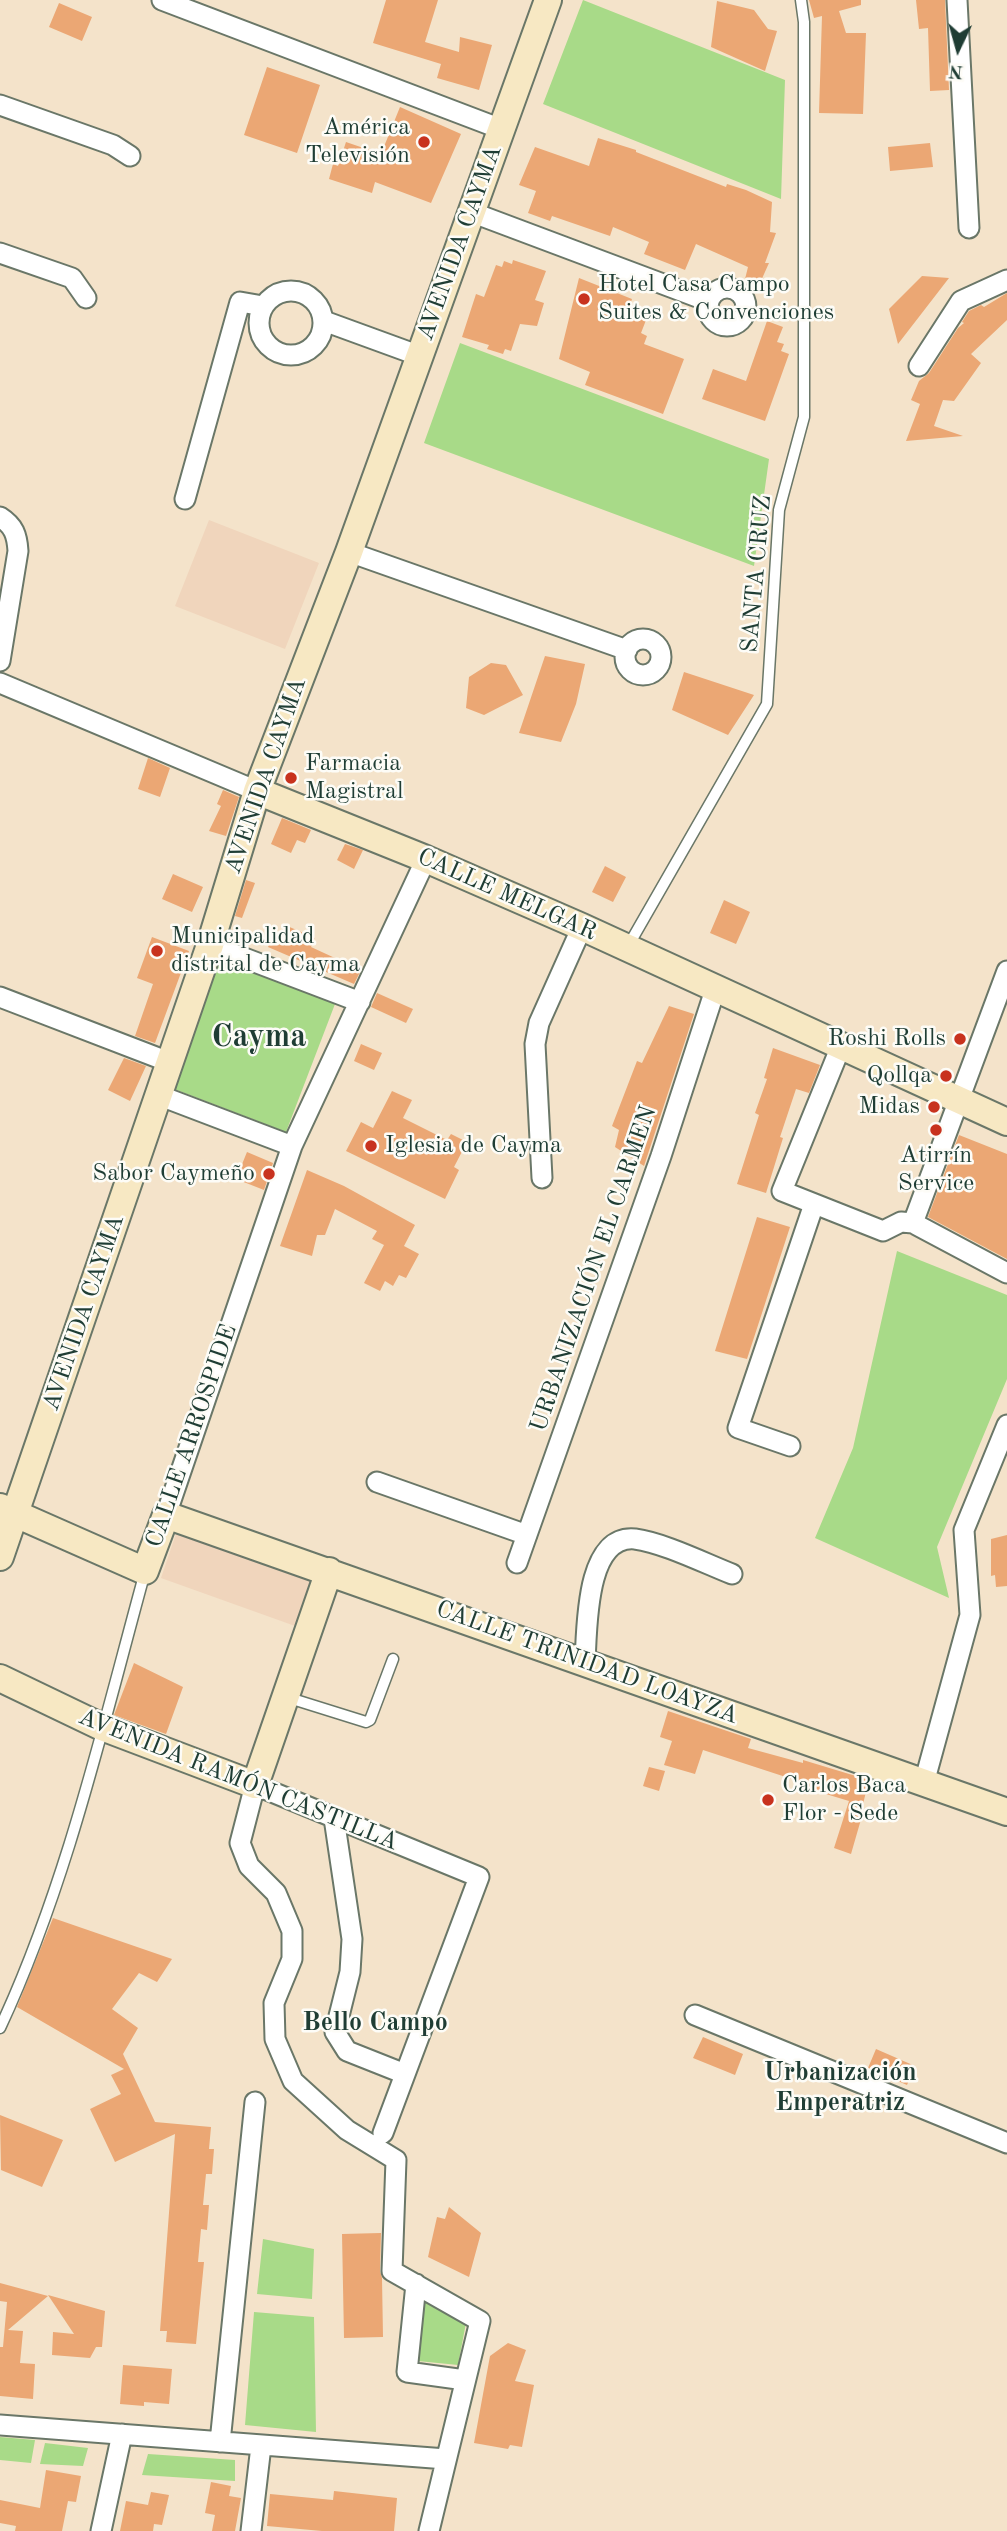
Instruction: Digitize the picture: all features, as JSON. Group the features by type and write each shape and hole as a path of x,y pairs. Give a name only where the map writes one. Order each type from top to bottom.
{"street":[{"path":"162,0 501,129"},
{"name":"AVENIDA CAYMA","path":"0,1557 7,1516 158,1095 257,791 349,552 548,0"},
{"path":"957,0 969,228"},
{"path":"0,105 113,145 130,156"},
{"path":"471,212 708,301"},
{"path":"0,253 72,278 86,298"},
{"path":"919,366 961,301 1007,280"},
{"path":"299,291 316,302 324,321 323,331 312,348 303,353 283,355 274,351 261,335 259,316 263,306 278,293 299,291"},
{"path":"185,499 240,302 263,306"},
{"path":"324,321 419,356"},
{"path":"0,517 17,534 18,551 0,661"},
{"path":"349,552 627,650"},
{"name":"CALLE MELGAR","path":"0,683 426,859 582,927 1007,1122"},
{"name":"CALLE ARROSPIDE","path":"145,1571 292,1146 426,859"},
{"path":"542,1178 535,1044 539,1023 582,927"},
{"path":"209,945 359,1002"},
{"path":"913,1223 957,1099 1007,971"},
{"name":"URBANIZACIÓN EL CARMEN","path":"517,1563 661,1156 715,990"},
{"path":"0,997 169,1062"},
{"path":"841,1046 782,1191 883,1231 901,1222 913,1223 1007,1273"},
{"path":"158,1095 292,1146"},
{"path":"790,1446 738,1428 814,1204"},
{"path":"923,1783 970,1615 964,1530 1007,1425"},
{"path":"377,1482 527,1535"},
{"name":"CALLE TRINIDAD LOAYZA","path":"166,1515 1007,1812"},
{"path":"7,1516 145,1571"},
{"path":"585,1662 589,1594 607,1548 620,1541 634,1539 732,1574"},
{"path":"329,1571 255,1785 240,1843 249,1866 276,1893 292,1931 292,1959 274,2003 275,2039 293,2081 347,2130 396,2160 392,2271 480,2321 429,2531"},
{"name":"AVENIDA RAMÓN CASTILLA","path":"0,1678 102,1727 255,1785 478,1877 405,2074"},
{"path":"334,1818 352,1939 350,1972 335,2032 347,2051 405,2074 383,2133"},
{"path":"695,2015 1007,2144"},
{"path":"220,2442 255,2102"},
{"path":"415,2284 407,2372 465,2380"},
{"path":"0,2425 446,2459"},
{"path":"101,2531 121,2434"},
{"path":"251,2531 261,2446"}],"lane":[{"name":"SANTA CRUZ","path":"627,948 767,704 779,510 804,417 804,22 801,0"},
{"name":"CALLE ARROSPIDE","path":"0,2028 17,1992 63,1862 145,1571"},
{"path":"286,1697 370,1720 393,1659"}],"shaded area":[{"path":"209,520 319,563 285,649 175,606"},
{"path":"178,1528 315,1576 295,1626 161,1578"}],"green space":[{"path":"583,0 785,80 781,199 543,104"},
{"path":"460,343 769,459 754,566 424,443"},
{"path":"218,959 335,1004 286,1132 169,1087"},
{"path":"897,1251 1007,1295 1007,1379 937,1547 949,1598 815,1538 853,1448"},
{"path":"263,2239 314,2249 312,2299 257,2294"},
{"path":"435,2296 466,2323 458,2365 418,2361 416,2305"},
{"path":"254,2312 314,2317 316,2432 245,2425"},
{"path":"0,2437 35,2440 31,2463 0,2460"},
{"path":"45,2443 88,2448 83,2466 40,2464"},
{"path":"148,2454 235,2460 235,2481 142,2475"}],"building":[{"path":"386,0 438,0 425,42 459,52 460,37 492,45 479,90 437,78 441,64 373,43"},
{"path":"809,0 861,0 861,5 839,11 846,33 866,33 863,114 819,113 822,16 814,18"},
{"path":"916,0 945,0 949,90 930,91 928,28 919,29"},
{"path":"717,1 754,10 768,29 777,31 765,71 711,47"},
{"path":"59,3 92,17 82,41 49,27"},
{"path":"267,67 320,85 297,153 244,135"},
{"path":"400,107 461,134 431,203 375,182 372,193 329,179 333,164 338,166 346,142 381,154"},
{"path":"598,138 636,150 726,187 727,184 746,190 772,202 770,232 776,233 765,263 769,263 760,283 745,279 748,267 696,244 685,270 644,254 649,242 613,227 610,236 552,216 550,221 528,213 536,191 519,185 535,147 589,166"},
{"path":"930,143 933,167 890,171 888,147"},
{"path":"513,260 546,271 535,300 544,303 537,326 520,324 511,351 505,349 503,354 487,349 489,345 462,337 476,294 484,297 496,265 502,267 504,261 512,264"},
{"path":"922,276 949,278 898,344 889,309"},
{"path":"579,278 632,299 629,308 648,315 641,333 647,336 644,344 684,359 663,414 585,385 590,372 559,359"},
{"path":"1007,293 1007,320 971,354 981,363 954,401 943,400 934,426 963,436 906,441 920,404 911,400 919,381 929,373 964,323 962,322 969,311 981,305 984,307"},
{"path":"767,321 783,327 777,342 784,344 781,351 789,354 765,421 702,399 713,369 746,381"},
{"path":"545,656 585,664 576,704 561,742 519,733"},
{"path":"491,663 506,665 523,695 484,715 466,708 469,677"},
{"path":"684,672 754,695 728,735 672,710"},
{"path":"148,758 170,768 160,797 138,789"},
{"path":"223,790 239,797 226,836 209,831 221,806 217,804"},
{"path":"282,818 311,830 305,843 297,840 291,853 271,844"},
{"path":"345,844 363,850 354,869 337,860"},
{"path":"605,866 626,877 613,902 592,892"},
{"path":"173,874 203,887 192,912 162,899"},
{"path":"246,880 255,883 242,918 235,916"},
{"path":"724,900 750,912 736,944 710,933"},
{"path":"285,925 315,938 311,947 361,970 354,984 268,947 274,934 280,936"},
{"path":"152,937 189,951 155,1043 135,1036 153,984 137,978"},
{"path":"377,993 413,1009 406,1023 371,1007"},
{"path":"669,1006 694,1014 644,1166 615,1147 619,1130 612,1126 637,1061 642,1063"},
{"path":"361,1044 382,1053 374,1070 354,1061"},
{"path":"773,1048 820,1065 809,1093 796,1089 766,1193 737,1184 759,1115 755,1113 767,1079 764,1078"},
{"path":"124,1058 146,1066 130,1101 108,1090"},
{"path":"392,1091 412,1100 403,1118 447,1140 451,1134 467,1142 454,1167 459,1170 445,1199 346,1151 361,1122 373,1128"},
{"path":"959,1135 1007,1154 1007,1259 928,1217"},
{"path":"247,1152 273,1163 264,1190 236,1179"},
{"path":"307,1170 344,1186 415,1225 404,1246 419,1254 406,1278 399,1275 393,1286 385,1281 380,1291 364,1283 384,1245 372,1239 377,1231 335,1209 325,1235 317,1235 312,1256 280,1246"},
{"path":"757,1217 790,1227 747,1359 715,1351"},
{"path":"1007,1535 1007,1586 996,1587 995,1575 991,1576 991,1539"},
{"path":"134,1663 183,1687 166,1734 114,1715"},
{"path":"668,1711 751,1739 748,1748 803,1763 803,1760 869,1780 851,1854 834,1848 849,1801 796,1785 798,1781 703,1750 695,1774 664,1765 672,1741 660,1737"},
{"path":"649,1767 665,1771 659,1791 643,1786"},
{"path":"53,1918 172,1959 157,1982 139,1973 112,2009 138,2028 123,2054 155,2122 211,2127 209,2149 214,2149 212,2174 206,2174 203,2205 209,2205 207,2230 201,2229 198,2262 204,2262 196,2344 166,2342 167,2331 160,2331 175,2134 115,2162 90,2109 121,2094 111,2075 124,2069 17,2007"},
{"path":"703,2037 743,2054 735,2075 693,2058"},
{"path":"876,2049 915,2066 907,2085 868,2068"},
{"path":"0,2115 63,2140 42,2187 1,2170"},
{"path":"449,2207 481,2233 469,2277 428,2257 437,2217 445,2219"},
{"path":"381,2233 383,2337 344,2338 342,2234"},
{"path":"0,2283 48,2296 8,2330 23,2331 20,2363 35,2364 33,2399 0,2396 0,2347 3,2347 7,2302 0,2301"},
{"path":"48,2295 105,2311 102,2347 96,2347 90,2358 52,2355 53,2332 74,2334"},
{"path":"508,2343 526,2350 515,2381 534,2385 522,2447 510,2445 508,2449 474,2443 490,2356"},
{"path":"123,2365 172,2369 169,2404 120,2404"},
{"path":"46,2470 81,2476 76,2502 68,2501 62,2531 15,2531 16,2526 0,2523 0,2500 40,2508"},
{"path":"211,2482 231,2486 229,2496 241,2498 235,2531 212,2531 215,2515 205,2513"},
{"path":"334,2491 397,2498 394,2531 322,2531 267,2526 270,2494 333,2500"},
{"path":"151,2492 169,2495 162,2525 154,2524 153,2531 120,2531 126,2501 148,2505"}],"place":[{"name":"América Televisión","path":"424,142"},
{"name":"Hotel Casa Campo Suites & Convenciones","path":"584,299"},
{"name":"Farmacia Magistral","path":"291,778"},
{"name":"Municipalidad distrital de Cayma","path":"157,951"},
{"name":"Roshi Rolls","path":"960,1039"},
{"name":"Qollqa","path":"946,1076"},
{"name":"Midas","path":"934,1107"},
{"name":"Atirrín Service","path":"936,1130"},
{"name":"Iglesia de Cayma","path":"371,1146"},
{"name":"Sabor Caymeño","path":"269,1174"},
{"name":"Carlos Baca Flor - Sede","path":"768,1800"}],"district":[{"name":"Cayma","path":"259,1038"},
{"name":"Bello Campo","path":"375,2023"},
{"name":"Urbanización Emperatriz","path":"840,2088"}]}
